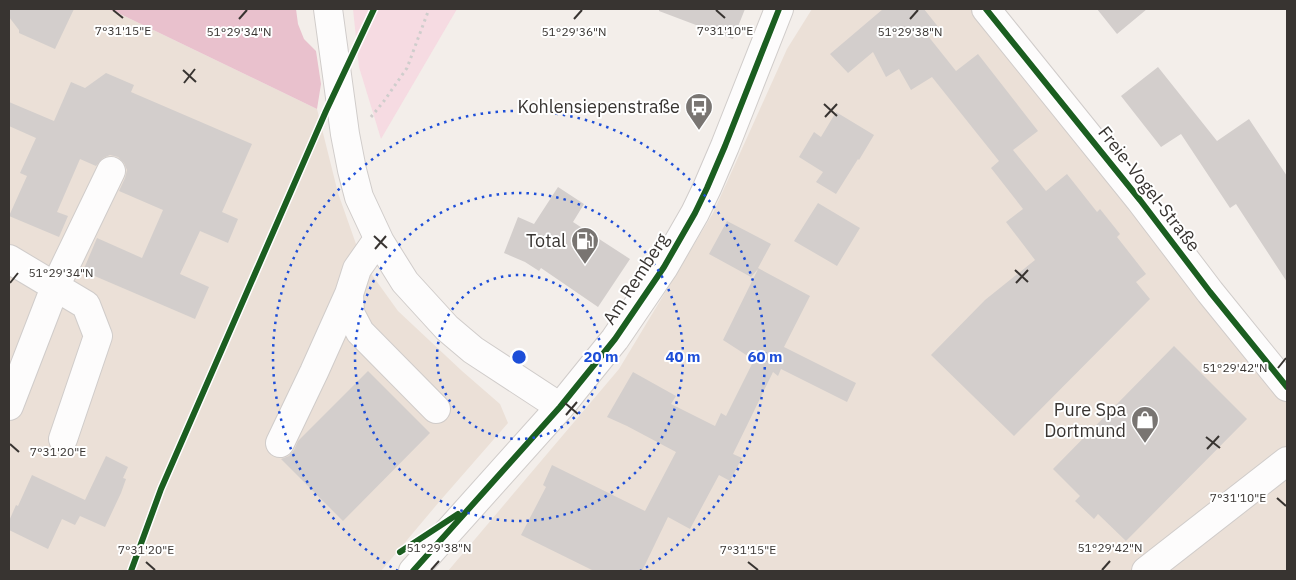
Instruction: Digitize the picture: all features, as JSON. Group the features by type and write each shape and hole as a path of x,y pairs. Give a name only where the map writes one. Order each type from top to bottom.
{"street":[{"path":"328,9 335,67 352,170 359,197 378,240 405,282 447,328 473,350 560,407"},
{"name":"Am Remberg","path":"413,571 560,407 615,339 664,267 707,188 779,9"},
{"name":"Freie-Vogel-Straße","path":"986,9 1287,387"},
{"path":"9,406 55,287 111,171"},
{"path":"280,443 349,294 357,269 378,240"},
{"path":"9,259 86,305 98,336 63,439"},
{"path":"349,294 350,313 360,332 436,409"},
{"path":"1146,571 1287,461"}],"path":[{"path":"344,121 360,126 370,118 384,101 407,68 429,9"}],"shaded area":[{"path":"9,9 106,9 116,12 317,109 338,193 362,261 398,311 500,404 508,423 381,571 9,571"},
{"path":"106,9 296,9 298,24 304,39 316,51 321,84 317,109 116,12"},
{"path":"353,9 457,9 381,139 359,67"},
{"path":"812,9 986,9 1287,387 1287,571 448,571 619,369 713,213 787,49"}],"building":[{"path":"9,9 74,9 55,49 19,33 19,30 9,17"},
{"path":"659,9 745,9 733,39 659,11"},
{"path":"883,9 924,9 939,28 928,36 956,71 978,54 1038,131 1013,150 1046,191 1067,174 1097,212 1100,209 1120,234 1117,237 1146,274 1136,282 1150,299 1014,436 931,355 985,300 1035,260 1006,222 1023,209 991,168 999,161 932,77 911,90 899,69 886,77 873,52 848,73 830,54"},
{"path":"1097,9 1147,9 1117,34"},
{"path":"1158,67 1217,141 1249,119 1287,176 1287,282 1236,204 1230,208 1181,134 1161,147 1121,96"},
{"path":"106,73 134,85 131,92 252,144 222,212 238,219 228,243 200,231 180,274 209,287 195,319 83,271 97,238 142,258 163,210 119,191 127,170 124,163 118,157 110,155 103,158 96,166 80,159 57,212 68,216 59,237 9,216 27,176 20,173 36,138 9,126 9,102 54,121 71,82 85,88"},
{"path":"836,112 874,135 836,194 816,182 823,172 799,157 814,132 821,137"},
{"path":"558,187 584,204 573,222 630,259 598,307 541,268 539,271 525,262 504,253 518,217 534,224"},
{"path":"818,203 860,228 837,266 794,241"},
{"path":"727,221 771,244 758,268 810,296 784,347 856,383 847,402 781,369 778,376 773,372 733,454 742,458 730,481 719,475 690,529 668,517 642,571 594,571 521,535 546,487 543,485 552,465 645,511 676,452 607,417 633,372 676,396 671,404 715,426 721,413 726,416 754,360 723,340 758,269 751,277 709,254"},
{"name":"Pure Spa Dortmund","path":"1174,346 1247,419 1126,541 1098,514 1094,519 1075,501 1080,496 1053,469"},
{"path":"368,371 430,433 343,521 281,459 289,456 298,441"},
{"path":"106,456 128,467 123,478 126,479 121,493 105,527 80,516 75,525 62,519 48,549 9,530 9,521 32,475 85,500"}],"cycle path":[{"path":"131,571 161,489 326,111 374,9"},
{"path":"413,571 560,407 615,339 664,267 707,188 779,9"},
{"path":"986,9 1287,387"},
{"path":"400,552 458,514"}],"place":[{"name":"Kohlensiepenstraße","path":"699,131"},
{"name":"Total","path":"585,265"},
{"name":"Pure Spa Dortmund","path":"1145,444"}]}
